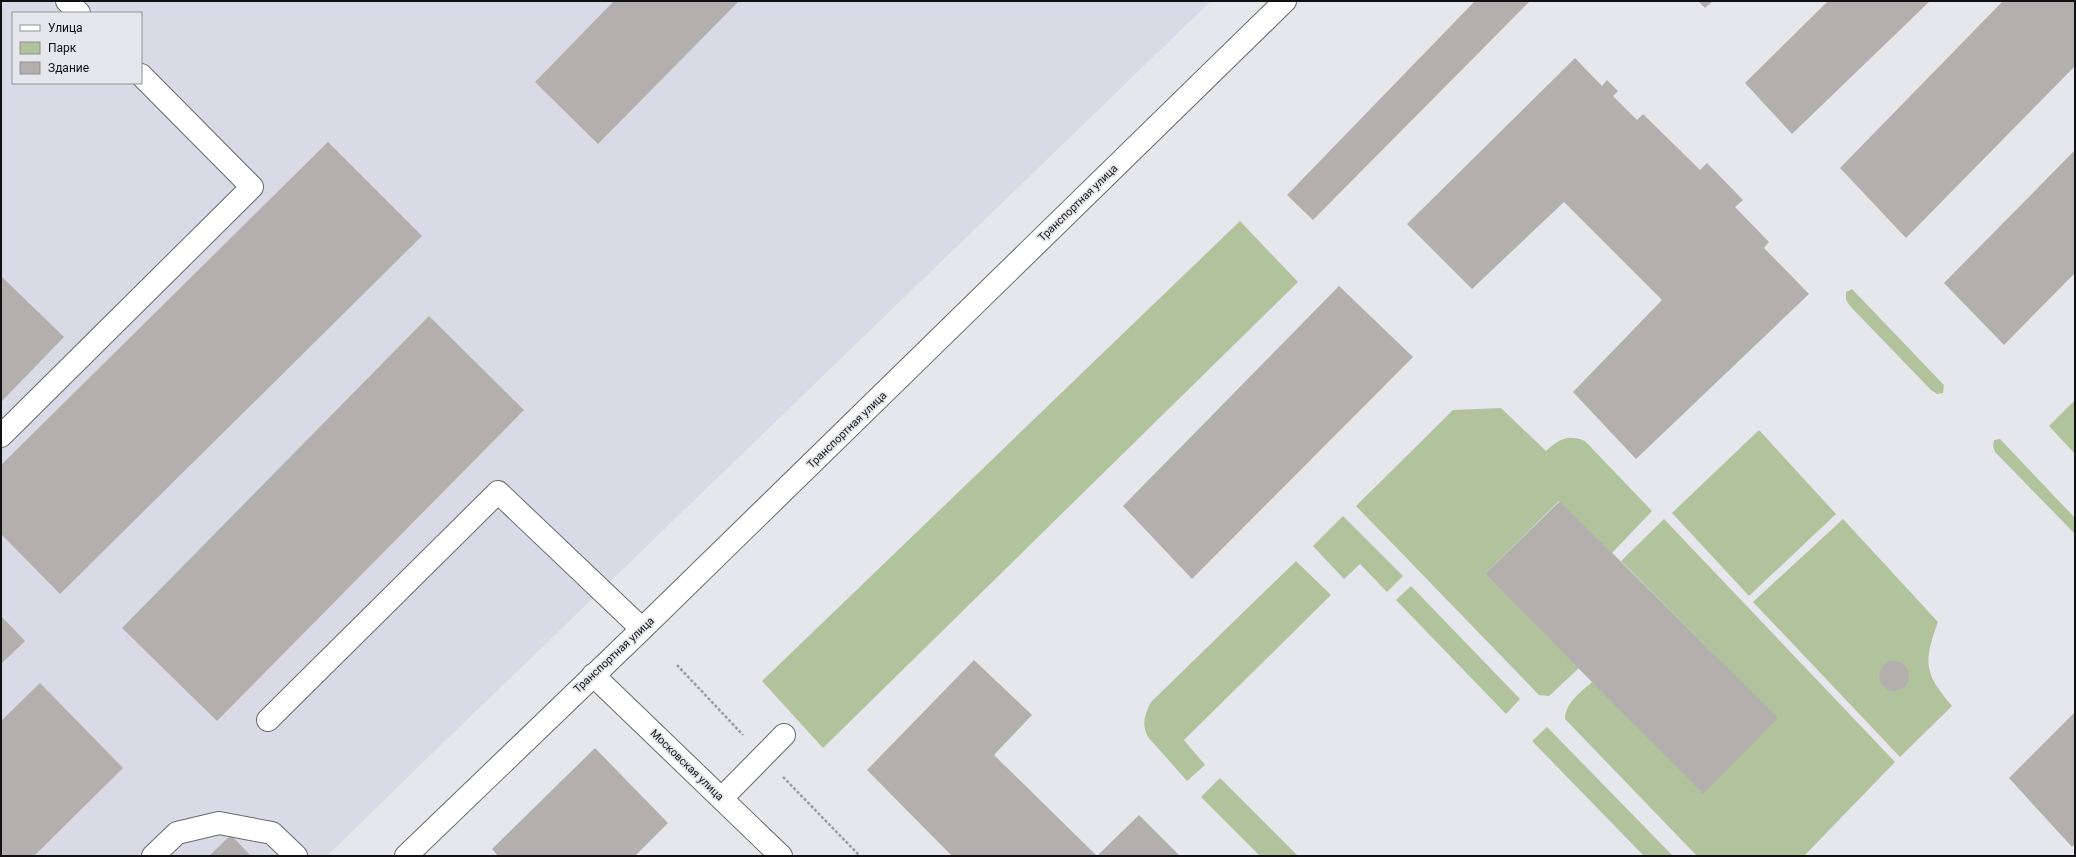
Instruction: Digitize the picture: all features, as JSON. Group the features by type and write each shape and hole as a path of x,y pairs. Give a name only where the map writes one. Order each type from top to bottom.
{"street":[{"path":"67,1 78,12"},
{"name":"Транспортная улица","path":"406,856 642,629 1285,1"},
{"path":"1,436 252,187 142,76"},
{"path":"268,720 498,492 642,629"},
{"name":"Московская улица","path":"593,675 782,856"},
{"path":"722,798 784,735"},
{"path":"153,856 177,833 219,824 272,833 296,856"}],"shaded area":[{"path":"1,1 1211,1 412,773 327,856 1,856"}],"green space":[{"path":"1240,221 1298,282 823,748 762,681"},
{"path":"1852,289 1944,385 1943,393 1937,394 1931,390 1850,306 1846,300 1846,292"},
{"path":"2075,400 2075,454 2049,426"},
{"path":"1501,408 1546,451 1555,443 1564,439 1574,438 1585,441 1652,511 1612,553 1559,501 1485,574 1579,668 1549,696 1539,695 1356,506 1453,410"},
{"path":"1759,430 1836,514 1749,596 1672,513"},
{"path":"2000,439 2075,518 2075,534 1995,452 1993,446 1994,440"},
{"path":"1343,516 1403,576 1387,592 1360,564 1344,579 1313,546"},
{"path":"1664,519 1895,762 1804,856 1697,856 1565,719 1571,703 1592,682 1777,718 1621,561"},
{"path":"1843,519 1938,622 1928,658 1929,667 1931,676 1936,685 1952,706 1900,757 1753,602"},
{"path":"1296,561 1331,595 1184,740 1205,765 1187,781 1148,737 1144,723 1151,702"},
{"path":"1411,586 1520,699 1506,714 1396,600"},
{"path":"1547,727 1673,856 1644,856 1532,741"},
{"path":"1220,778 1298,856 1260,856 1201,797"}],"building":[{"path":"614,1 739,1 598,144 535,82"},
{"path":"1475,1 1530,1 1313,220 1287,195"},
{"path":"1698,1 1713,1 1705,8"},
{"path":"1828,1 1930,1 1792,134 1745,83"},
{"path":"2003,1 2075,1 2075,66 1906,238 1840,168"},
{"path":"1575,58 1602,86 1607,80 1618,91 1613,96 1637,120 1643,114 1700,170 1707,163 1743,200 1735,207 1769,242 1764,248 1809,294 1636,459 1573,392 1662,300 1564,202 1472,289 1407,224"},
{"path":"328,142 422,236 60,594 1,534 1,465"},
{"path":"2075,150 2075,273 2004,345 1944,283"},
{"path":"1,276 64,337 1,402"},
{"path":"1339,286 1413,357 1192,579 1123,506"},
{"path":"429,316 524,410 217,721 122,628"},
{"path":"1560,501 1778,718 1703,794 1485,574"},
{"path":"1,616 25,641 1,664"},
{"path":"974,660 1032,715 994,755 1097,856 952,856 867,770"},
{"path":"1894,661 1905,665 1909,676 1905,687 1894,691 1883,687 1879,676 1883,665"},
{"path":"40,683 123,768 34,856 1,856 1,721"},
{"path":"2075,712 2075,844 2072,847 2009,778"},
{"path":"595,748 668,823 635,856 498,856 492,849"},
{"path":"1139,815 1180,856 1097,856"},
{"path":"231,835 251,856 209,856"}]}
